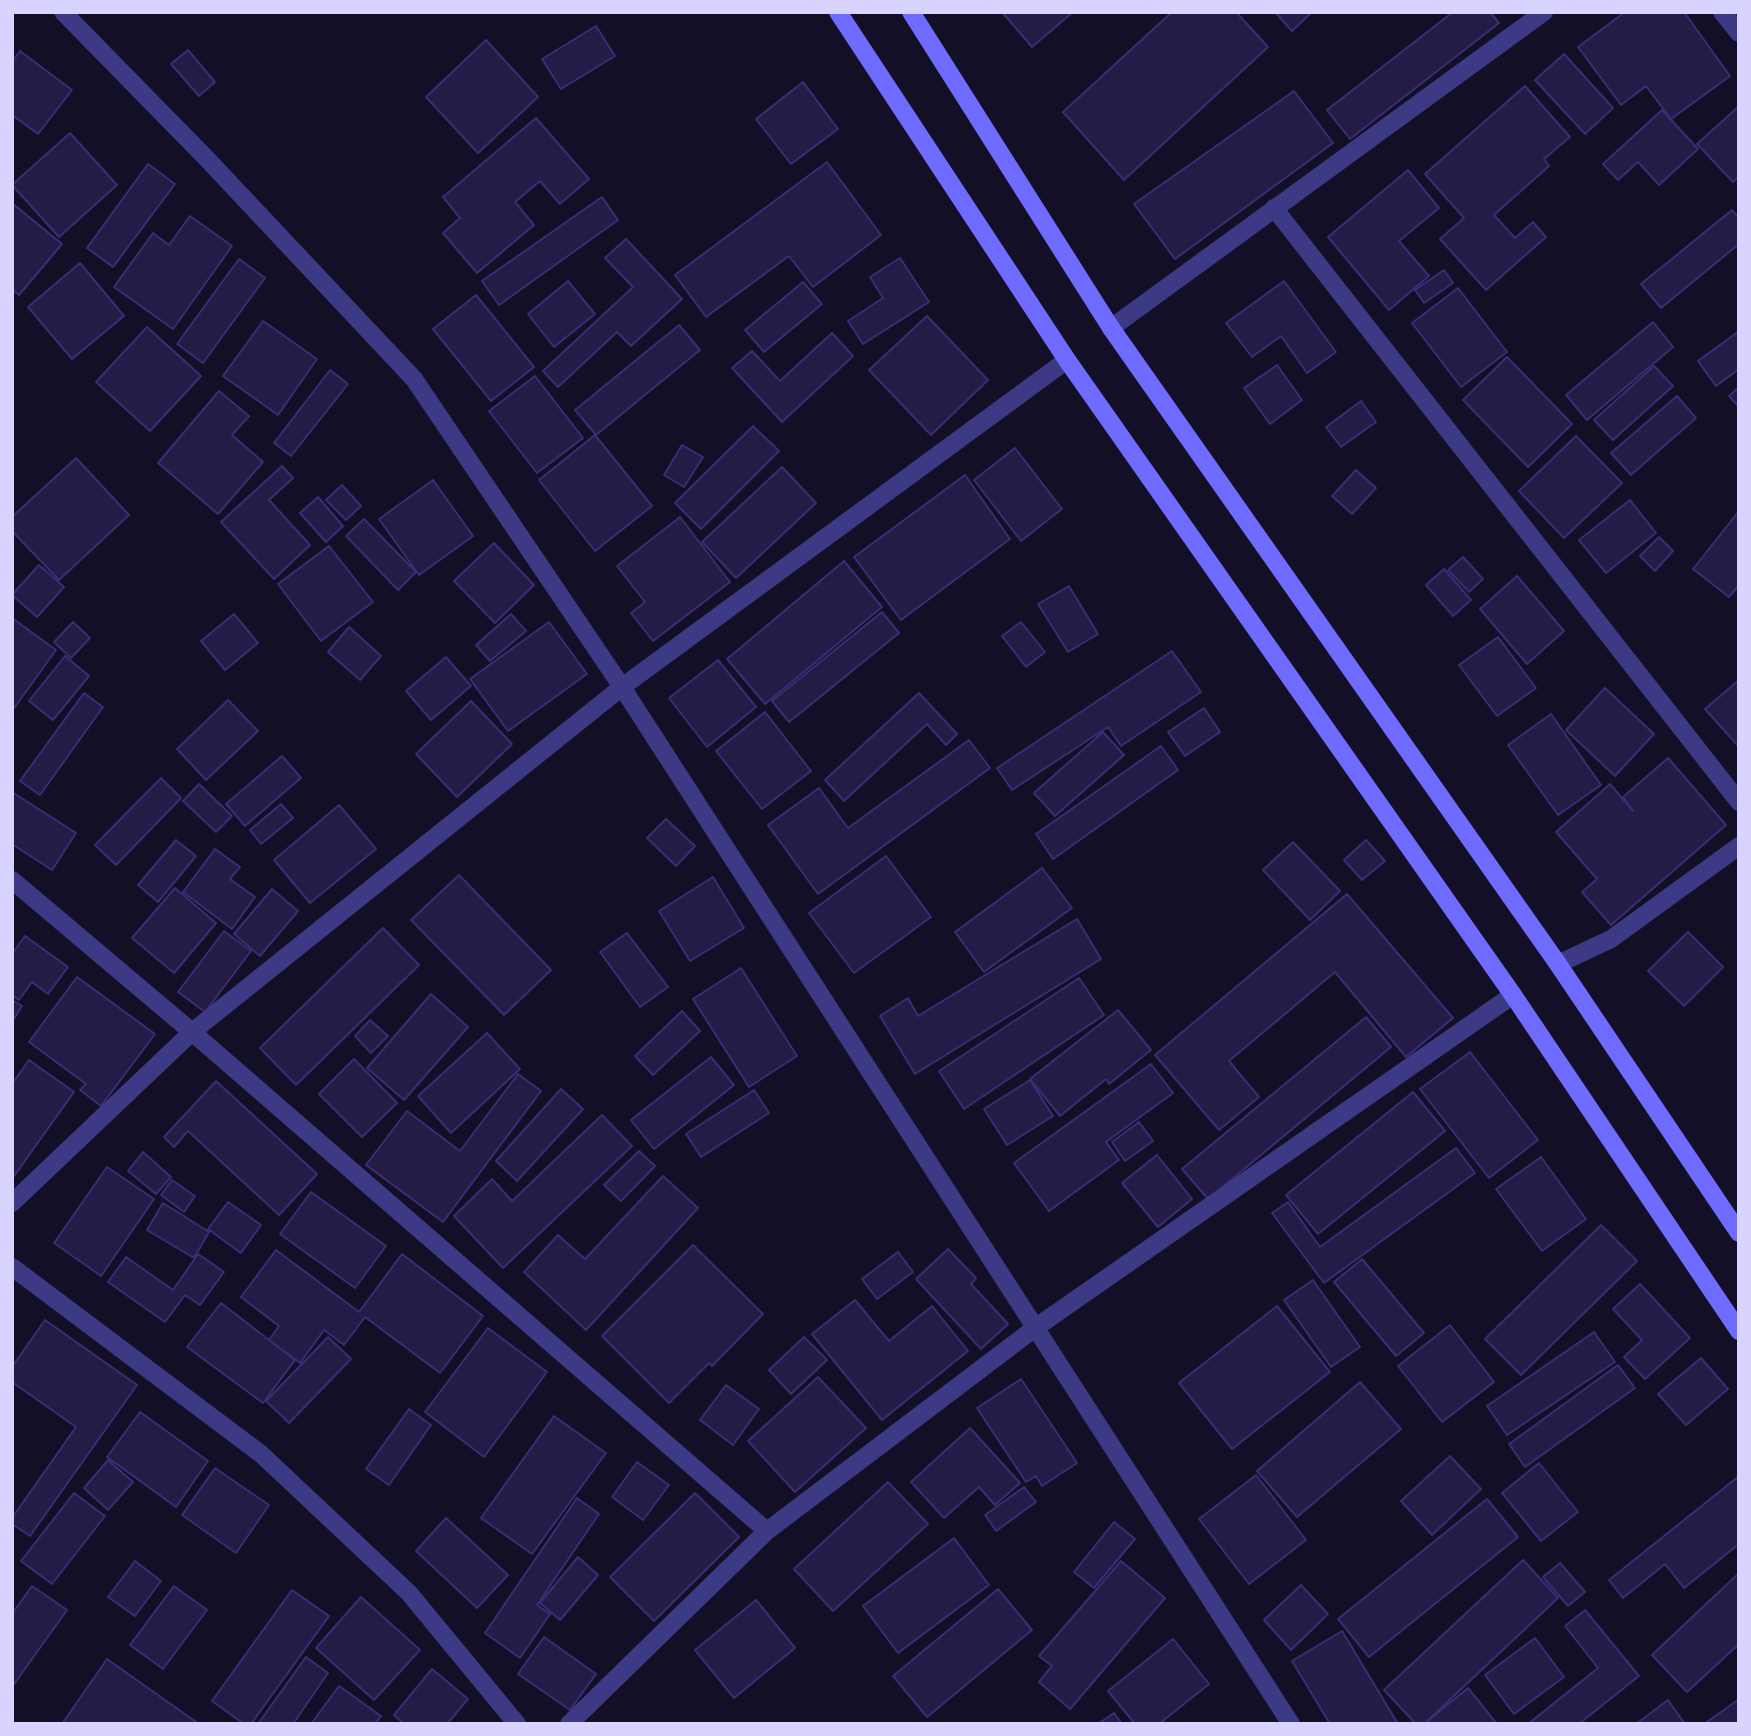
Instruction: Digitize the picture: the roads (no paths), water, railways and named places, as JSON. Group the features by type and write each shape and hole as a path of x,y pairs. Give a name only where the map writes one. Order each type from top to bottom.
{"main road":[{"path":"838,12 1067,360 1513,995 1739,1331"},
{"path":"911,12 1111,328 1558,964 1739,1233"}],"street":[{"path":"63,12 208,160 414,379 622,687 1291,1724"},
{"path":"1111,328 1543,12"},
{"path":"1722,12 1739,33"},
{"path":"1274,208 1739,802"},
{"path":"12,1203 192,1031 622,687 1067,360"},
{"path":"1558,964 1611,939 1739,846"},
{"path":"12,880 192,1031 768,1531"},
{"path":"569,1724 768,1531 1035,1328 1513,995"},
{"path":"12,1267 261,1454 409,1592 517,1724"}]}
